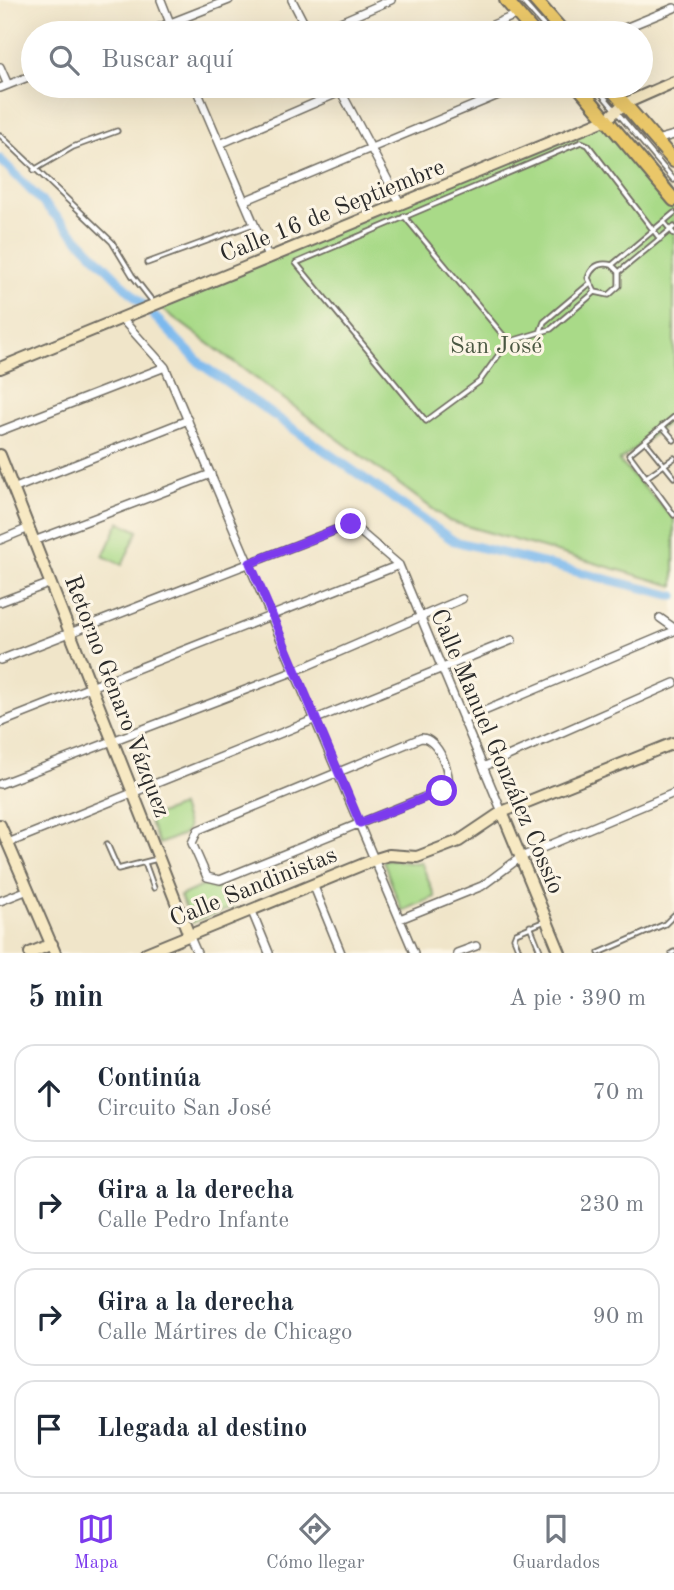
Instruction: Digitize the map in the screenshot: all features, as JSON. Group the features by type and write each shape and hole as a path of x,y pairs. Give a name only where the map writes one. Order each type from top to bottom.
{"main road":[{"path":"506,0 524,21"},
{"path":"536,0 554,21"},
{"path":"596,98 656,140 674,161"},
{"path":"612,98 616,111 674,200"}],"street":[{"path":"161,0 169,21"},
{"path":"177,21 229,0"},
{"path":"292,0 303,21"},
{"path":"342,21 390,0"},
{"path":"642,21 674,8"},
{"path":"502,21 518,14"},
{"path":"0,67 4,87 21,80"},
{"name":"Calle 16 de Septiembre","path":"653,92 674,82"},
{"path":"200,98 269,260"},
{"path":"220,144 320,98"},
{"path":"344,98 402,211"},
{"path":"244,201 491,98"},
{"name":"Calle 16 de Septiembre","path":"0,368 125,314 402,211 642,98"},
{"path":"656,140 674,135"},
{"path":"125,314 165,367 414,953"},
{"path":"0,431 165,367"},
{"path":"13,489 188,420"},
{"name":"Retorno Genaro Vázquez","path":"0,455 3,473 13,489 29,528 197,953"},
{"path":"34,541 211,474"},
{"path":"0,660 351,524 399,565 0,723"},
{"path":"0,540 29,528"},
{"name":"Calle Manuel González Cossío","path":"399,565 560,953"},
{"path":"0,602 51,583"},
{"path":"0,784 295,671 462,599"},
{"path":"463,720 674,630 660,618"},
{"path":"30,953 53,948 3,834 133,792 316,721 512,640"},
{"path":"483,767 674,683"},
{"path":"421,738 429,738 435,743 449,778 447,788 360,823 217,880 207,877 192,843 198,830 338,772 421,738"},
{"name":"Calle Sandinistas","path":"146,953 376,859 389,855 417,857 465,838 502,811 674,743"},
{"path":"400,919 482,886 521,858 674,793"},
{"path":"313,884 341,953"},
{"path":"0,901 28,890"},
{"path":"251,909 269,953"},
{"path":"457,953 475,946"}],"lane":[{"path":"521,0 539,21"},
{"path":"605,98 674,180"},
{"path":"34,170 73,147 117,131"},
{"path":"0,135 112,242 151,305"},
{"path":"595,292 551,329 508,342 479,382 425,421 297,265 298,260 402,211 583,142 660,239"},
{"path":"402,211 508,342"},
{"path":"612,265 674,213"},
{"path":"619,272 673,230 664,222"},
{"path":"147,264 253,224"},
{"path":"600,264 612,265 619,272 619,286 609,295 595,292 589,284 590,272 600,264"},
{"path":"541,330 544,322 589,284"},
{"path":"674,417 629,455 674,515"},
{"path":"662,426 674,440"},
{"path":"645,440 674,477"},
{"path":"645,478 674,458"},
{"path":"107,844 118,869 159,858"},
{"path":"145,863 154,888"},
{"path":"599,953 665,924 674,915"},
{"path":"520,953 514,935 547,920"},
{"path":"530,926 541,953"}],"green space":[{"name":"San José","path":"607,119 674,199 674,419 619,461 674,518 674,586 449,521 154,303"},
{"path":"119,522 138,531 122,565 103,556"},
{"path":"181,806 188,828 184,834 159,844 148,818"},
{"path":"386,859 417,864 421,862 435,897 402,911 383,861"},
{"path":"204,885 216,889 226,887 234,907 192,923 180,896"}],"waterway":[{"path":"0,159 202,365 454,541 674,596"}],"route":[{"path":"351,524 250,563 360,823 442,791"}]}
